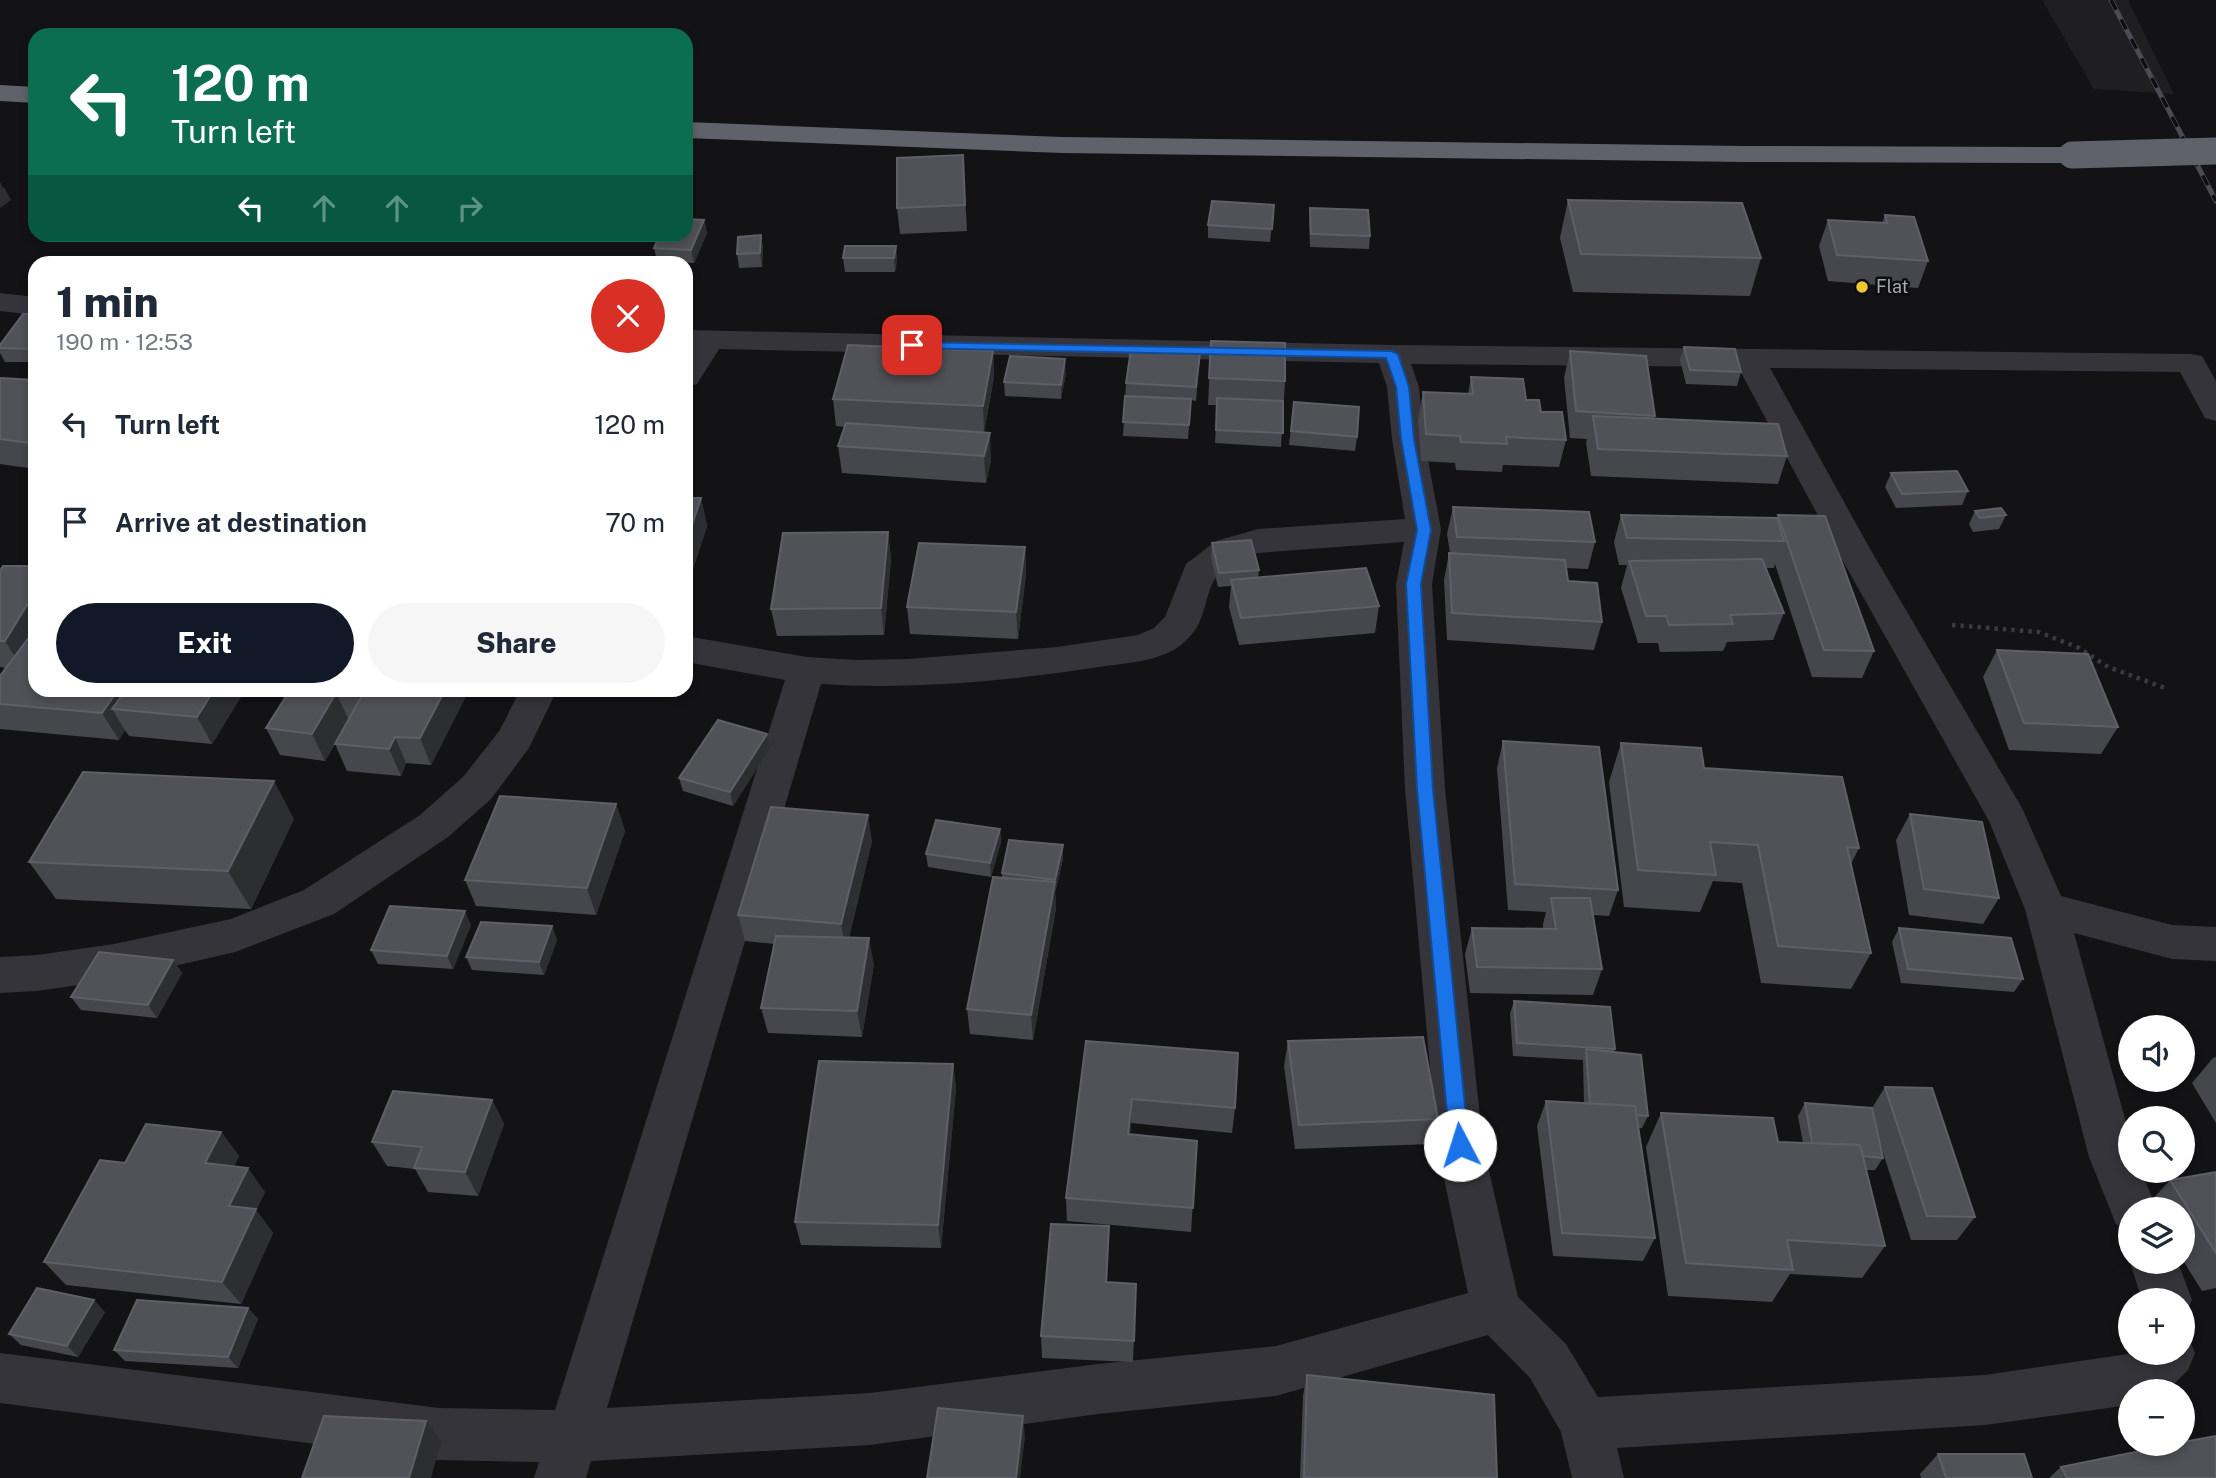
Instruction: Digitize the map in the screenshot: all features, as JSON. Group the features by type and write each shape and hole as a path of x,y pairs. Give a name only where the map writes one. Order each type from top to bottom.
{"highway":[{"path":"0,93 28,95"},
{"path":"693,130 1062,145 1743,154 2072,155 2216,151"}],"street":[{"path":"0,302 28,305"},
{"path":"693,368 698,361 696,339 1750,360 2191,363 2216,411"},
{"path":"1392,354 1403,387 1408,439 1424,530 1414,584 1425,789 1460,1145 1496,1309 1548,1361 1585,1424 1598,1478"},
{"path":"1750,360 2008,819 2046,909 2112,1157 2128,1197"},
{"path":"693,650 807,670 857,673 908,672 1057,660 1145,647 1167,637 1181,623 1198,572 1228,549 1258,541 1424,530"},
{"path":"565,1457 807,670"},
{"path":"0,975 37,973 114,962 234,935 319,902 434,827 477,788 514,738 534,697"},
{"path":"2046,909 2172,942 2216,944"},
{"path":"0,1378 439,1434 565,1457 1098,1390 1276,1371 1496,1309"},
{"path":"1585,1424 1985,1400 2145,1378 2158,1365"},
{"path":"308,1466 325,1419"}],"path":[{"path":"2110,0 2173,118"},
{"path":"1896,622 2001,627 2039,632 2078,648 2108,667 2165,688"}],"shaded area":[{"path":"2042,0 2128,0 2174,94 2094,89"}],"building":[{"path":"963,155 965,205 897,208 897,158"},
{"path":"1568,200 1742,203 1761,258 1581,254"},
{"path":"1212,201 1274,205 1272,229 1208,225"},
{"path":"1310,208 1368,210 1370,236 1311,234"},
{"path":"1885,215 1914,217 1928,261 1837,255 1828,220 1887,223"},
{"path":"693,219 704,220 691,250 654,248 657,242 693,242"},
{"path":"761,235 760,253 737,254 738,237"},
{"path":"845,246 896,246 894,258 843,258"},
{"path":"23,314 28,314 28,349 0,348"},
{"path":"1211,341 1285,343 1285,381 1209,378"},
{"path":"848,345 993,351 983,406 833,399"},
{"path":"1684,347 1735,349 1741,372 1690,370"},
{"path":"1131,349 1200,353 1196,387 1126,383"},
{"path":"1570,351 1646,356 1655,416 1576,411"},
{"path":"1010,356 1065,359 1061,385 1004,382"},
{"path":"1471,377 1523,379 1526,400 1539,400 1541,412 1562,412 1566,440 1506,437 1507,444 1461,442 1460,436 1426,434 1423,392 1473,394"},
{"path":"0,378 28,380 28,443 0,439"},
{"path":"1125,396 1191,399 1189,425 1123,422"},
{"path":"1217,398 1283,401 1283,433 1216,430"},
{"path":"1294,402 1359,407 1357,437 1291,431"},
{"path":"1593,416 1778,424 1787,456 1598,449"},
{"path":"846,423 990,433 984,456 838,446"},
{"path":"1957,471 1968,491 1902,494 1891,473"},
{"path":"693,498 701,498 693,522"},
{"path":"1453,507 1589,512 1595,542 1457,537"},
{"path":"2001,508 2006,515 1980,518 1975,511"},
{"path":"1621,515 1777,518 1784,541 1627,538"},
{"path":"1778,515 1825,516 1874,651 1824,650"},
{"path":"888,532 881,608 771,609 783,533"},
{"path":"1251,540 1259,570 1219,573 1212,543"},
{"path":"919,543 1025,547 1016,612 907,607"},
{"path":"1449,553 1565,560 1568,581 1597,583 1602,622 1452,613"},
{"path":"1762,559 1784,613 1730,615 1733,624 1669,625 1666,616 1646,616 1629,561"},
{"path":"3,566 28,566 28,603 5,641 0,641 0,571"},
{"path":"1366,568 1379,606 1241,618 1231,580"},
{"path":"28,639 28,697 113,697 102,713 0,704 0,676"},
{"path":"1997,650 2088,654 2118,727 2024,723"},
{"path":"121,697 210,697 197,717 112,709"},
{"path":"286,697 334,697 312,734 266,728"},
{"path":"361,697 441,697 420,738 395,737 389,749 335,744"},
{"path":"718,720 767,734 730,792 679,778"},
{"path":"1503,741 1599,747 1618,890 1515,884"},
{"path":"1621,743 1701,748 1704,768 1842,777 1859,848 1847,847 1871,953 1778,946 1758,845 1710,842 1716,875 1638,870"},
{"path":"83,772 274,781 228,871 29,862"},
{"path":"500,796 616,804 587,888 465,880"},
{"path":"771,807 868,815 841,924 738,915"},
{"path":"1910,814 1982,822 1999,898 1924,889"},
{"path":"936,820 1000,829 990,863 926,854"},
{"path":"1009,840 1063,845 1055,880 1002,873"},
{"path":"993,877 1055,882 1031,1015 967,1009"},
{"path":"1551,898 1590,898 1602,969 1477,967 1472,928 1556,929"},
{"path":"390,906 465,911 447,956 371,950"},
{"path":"481,922 552,926 539,962 466,957"},
{"path":"1899,928 2011,938 2023,979 1908,969"},
{"path":"776,936 869,938 857,1011 761,1008"},
{"path":"99,952 173,960 148,1005 71,997"},
{"path":"1514,1001 1610,1007 1615,1049 1517,1043"},
{"path":"1423,1037 1438,1119 1299,1125 1288,1041"},
{"path":"1086,1041 1238,1053 1235,1108 1132,1099 1128,1134 1197,1141 1193,1208 1066,1198"},
{"path":"1586,1049 1641,1055 1648,1116 1636,1115 1635,1106 1590,1104"},
{"path":"819,1061 953,1064 938,1225 795,1222"},
{"path":"1885,1087 1932,1088 1975,1217 1927,1216"},
{"path":"393,1091 492,1100 465,1172 414,1168 422,1147 372,1142"},
{"path":"1546,1101 1635,1106 1655,1238 1562,1233"},
{"path":"1805,1103 1872,1108 1883,1158 1863,1156 1860,1145 1812,1143"},
{"path":"1661,1113 1773,1118 1778,1142 1860,1145 1885,1246 1787,1240 1793,1270 1686,1263"},
{"path":"146,1124 221,1132 205,1163 248,1168 229,1206 256,1209 222,1282 44,1262 100,1160 125,1163"},
{"path":"2216,1172 2216,1253 2195,1220 2195,1197 2181,1197 2172,1183 2195,1183 2195,1176"},
{"path":"1051,1224 1109,1226 1106,1282 1136,1284 1134,1341 1041,1336"},
{"path":"37,1288 94,1300 67,1346 9,1334"},
{"path":"137,1300 248,1308 228,1357 114,1350"},
{"path":"1307,1375 1494,1395 1497,1478 1304,1477"},
{"path":"938,1408 1023,1416 1016,1478 927,1478"},
{"path":"324,1416 426,1421 409,1478 302,1478"},
{"path":"2216,1436 2216,1478 2067,1478 2061,1467 2118,1456 2195,1456 2195,1440"},
{"path":"1938,1454 2024,1454 2032,1478 1946,1478"}],"railway":[{"path":"2111,0 2216,201"}],"place":[{"name":"Flat","path":"1862,287"}],"route":[{"path":"912,345 1392,354 1403,387 1408,439 1424,530 1414,584 1425,789 1460,1145"}]}
